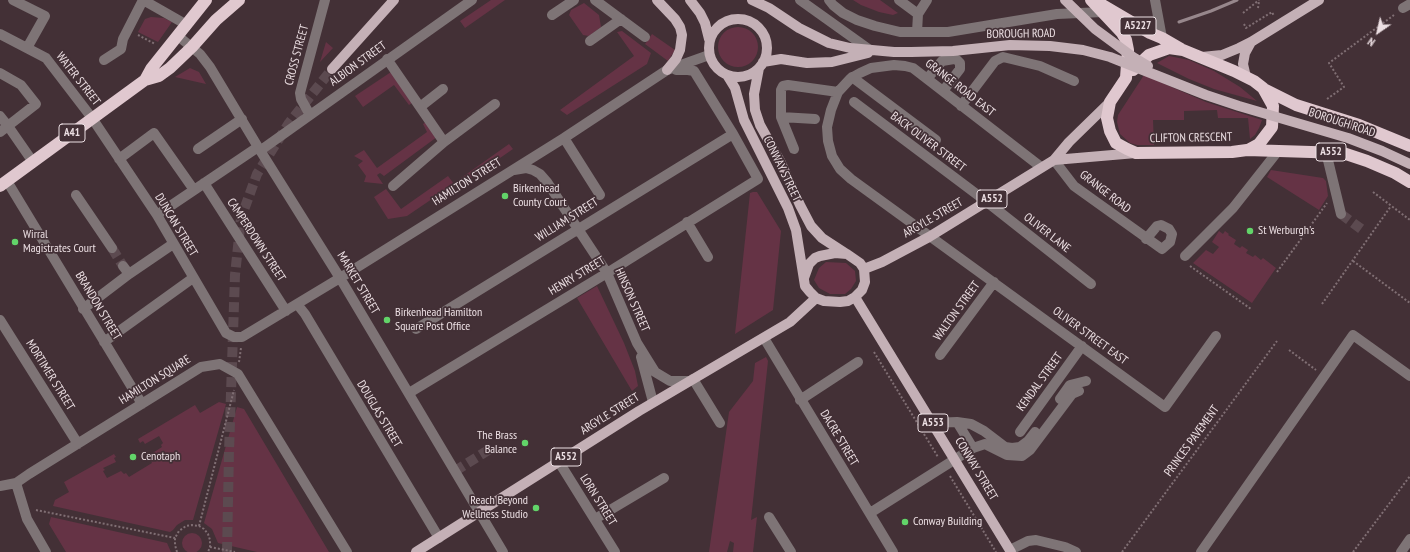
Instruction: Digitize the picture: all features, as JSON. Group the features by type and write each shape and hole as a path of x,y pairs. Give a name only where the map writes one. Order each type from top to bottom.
{"highway":[{"name":"A41","path":"145,80 151,69 190,22 206,0"},
{"name":"A41","path":"3,184 145,80 159,76 170,68 192,47 216,20 239,0"},
{"name":"A5227","path":"1091,0 1122,33 1126,40 1128,50 1126,78"},
{"name":"A5227","path":"1095,0 1150,33 1183,50"},
{"name":"A552","path":"1136,153 1116,143 1110,131 1107,118 1110,102 1126,78 1149,55 1169,48 1183,50 1202,57 1254,81 1263,88 1273,106 1272,127 1259,144 1247,150"},
{"name":"BOROUGH ROAD","path":"1263,88 1296,105 1360,125 1410,145"},
{"name":"A552","path":"1247,150 1343,153 1395,173 1410,182"},
{"name":"CLIFTON CRESCENT","path":"1136,153 1232,152 1247,150"}],"main road":[{"path":"332,69 391,4 397,0"},
{"path":"657,0 675,19 680,27 682,35 680,50 667,70"},
{"path":"690,0 700,13 705,23 709,40 709,55 718,70 727,75 737,77 745,76 753,73 761,65 766,56 767,42 764,34 759,27 743,18 733,18 718,25 713,31 709,40"},
{"path":"752,0 769,8"},
{"path":"758,0 799,28 829,43 850,48 873,50"},
{"name":"BOROUGH ROAD","path":"1065,0 1095,28 1133,57 1174,81"},
{"path":"1202,57 1222,55 1251,42 1319,0"},
{"path":"1246,77 1243,64 1245,53 1251,42"},
{"name":"BOROUGH ROAD","path":"873,50 911,52 1010,45 1050,46 1083,50 1110,57 1174,81 1206,95 1239,106 1348,138 1410,164"},
{"path":"761,65 781,59 807,63 832,62 873,50"},
{"name":"CONWAY STREET","path":"761,65 756,80 754,99 754,110 760,125 781,163 811,226 822,238 846,254"},
{"name":"CONWAY STREET","path":"727,75 736,88 744,120 788,208 796,230 804,278"},
{"name":"ARGYLE STREET","path":"864,269 882,262 929,237 1054,160 1069,142 1110,102"},
{"name":"ARGYLE STREET","path":"1054,160 1136,153"},
{"path":"835,253 846,254 855,259 864,269 865,282 862,290 848,301 824,301 816,298 805,286 804,278 809,264 815,258 820,256 835,253"},
{"name":"CONWAY STREET","path":"855,297 1010,551"},
{"name":"ARGYLE STREET","path":"416,552 653,402 790,322 816,298"}],"street":[{"path":"13,0 45,16 27,48"},
{"path":"104,60 121,49 123,39 143,0 161,10 190,22 200,0"},
{"name":"CROSS STREET","path":"310,115 300,99 300,93 325,0"},
{"name":"ALBION STREET","path":"157,215 310,115 472,0"},
{"path":"552,15 574,0"},
{"path":"595,0 645,37"},
{"path":"800,0 873,50"},
{"path":"829,0 844,13 857,20 900,32 948,32 1057,14 1103,12"},
{"path":"899,0 918,14"},
{"path":"917,32 918,14 927,0"},
{"path":"1155,0 1162,38"},
{"path":"590,42 621,19"},
{"name":"WATER STREET","path":"0,34 46,58 92,118"},
{"name":"MARKET STREET","path":"178,36 206,60 340,278 503,552"},
{"name":"HAMILTON STREET","path":"242,337 340,278 564,138 667,70 709,55"},
{"path":"961,106 994,61 1003,57 1040,66 1074,81"},
{"path":"387,59 444,142"},
{"path":"927,79 942,61 947,59 957,60 960,63 960,69 943,91"},
{"name":"GRANGE ROAD EAST","path":"929,237 851,179 840,169 832,156 828,141 827,127 831,110 838,92 852,78 860,73 871,68 894,65 913,68 1042,167"},
{"path":"667,70 694,71 733,134"},
{"path":"0,73 21,84 36,104 4,129"},
{"path":"852,78 936,140"},
{"path":"794,149 781,117 781,90 783,86 788,85 838,92"},
{"path":"420,107 442,89"},
{"name":"BACK OLIVER STREET","path":"854,102 987,202"},
{"path":"393,186 444,142 495,104"},
{"path":"0,116 4,129 33,162"},
{"path":"781,117 815,119"},
{"name":"DUNCAN STREET","path":"92,118 118,159 157,215 226,334 242,337"},
{"path":"198,149 242,119"},
{"path":"118,159 154,133 194,190"},
{"name":"HENRY STREET","path":"409,393 607,273 758,179 733,134"},
{"name":"WILLIAM STREET","path":"416,329 733,134"},
{"path":"564,138 600,194"},
{"path":"1185,256 1234,208 1278,150"},
{"path":"1326,152 1341,214"},
{"name":"GRANGE ROAD","path":"1054,160 1074,186 1146,238"},
{"name":"HINSON STREET","path":"510,171 526,168 533,170 540,174 547,182 607,273 637,343 655,372 670,381 692,380"},
{"name":"CAMPERDOWN STREET","path":"204,183 286,311"},
{"name":"BRANDON STREET","path":"3,184 118,365 145,402"},
{"path":"76,195 112,248"},
{"name":"OLIVER LANE","path":"987,202 1091,284"},
{"path":"687,222 708,257"},
{"name":"OLIVER STREET EAST","path":"929,237 994,282 1165,407 1216,336"},
{"path":"83,308 126,270 173,244"},
{"path":"104,342 193,278"},
{"name":"WALTON STREET","path":"940,355 994,282"},
{"name":"DOUGLAS STREET","path":"297,304 305,314 438,538"},
{"name":"MORTIMER STREET","path":"2,326 54,406 74,446"},
{"path":"1201,552 1353,335 1410,376"},
{"name":"DACRE STREET","path":"759,340 800,400 893,552"},
{"name":"HINSON STREET","path":"637,343 653,402"},
{"name":"KENDAL STREET","path":"1020,432 1082,346"},
{"path":"800,400 858,362"},
{"name":"HAMILTON SQUARE","path":"16,483 201,367 220,364 238,374 347,552"},
{"path":"692,380 720,423"},
{"path":"933,423 958,422 971,424 984,431 1005,447 1020,447 1028,442 1070,385 1086,381"},
{"path":"870,513 973,448 985,444 1007,455 1022,456 1030,450 1072,394 1079,391"},
{"path":"958,422 973,448"},
{"name":"LORN STREET","path":"559,462 615,552"},
{"path":"595,519 664,478"},
{"path":"0,486 16,483 27,519 46,552"},
{"path":"769,517 791,552"},
{"path":"1401,552 1410,539"},
{"path":"1010,551 1028,541 1036,540 1065,547 1076,552"}],"path":[{"path":"1258,8 1259,0"},
{"path":"1243,13 1259,0"},
{"path":"1327,99 1344,87 1329,63 1407,6"},
{"path":"129,26 167,50"},
{"path":"1373,192 1410,220"},
{"path":"1277,272 1326,204"},
{"path":"1322,304 1391,206"},
{"path":"1353,261 1410,303"},
{"path":"1190,265 1251,309"},
{"path":"199,526 238,374 242,337"},
{"name":"PRINCES PAVEMENT","path":"1122,552 1276,341"},
{"path":"858,362 885,345"},
{"path":"1289,350 1324,376"},
{"path":"874,352 996,552"},
{"path":"1353,552 1410,476"},
{"path":"23,508 175,538"},
{"path":"177,552 175,538 179,531 186,526 192,525 199,526 208,534 210,540 208,552"},
{"path":"210,547 235,552"}],"shaded area":[{"path":"491,0 505,0 465,28 460,21"},
{"path":"853,0 880,0 898,13 893,15 879,12"},
{"path":"584,3 599,15 601,27 589,36 583,35 569,15 571,10"},
{"path":"151,17 164,18 172,22 158,42 138,32 145,19"},
{"path":"738,27 749,30 755,36 758,47 755,58 749,64 738,67 727,64 721,58 718,47 721,36 727,30"},
{"path":"622,31 651,53 647,64 567,115 560,110 634,56 617,32"},
{"path":"652,34 675,50 668,61 645,44"},
{"path":"326,42 333,48 320,62"},
{"path":"1169,56 1189,60 1214,71 1240,87 1257,101 1214,89 1189,79 1157,63"},
{"path":"190,68 199,72 206,84 175,77"},
{"path":"394,70 415,101 409,105 394,85 363,107 355,96"},
{"path":"1144,75 1206,102 1262,120 1259,128 1255,135 1250,139 1248,118 1218,118 1217,110 1184,111 1184,120 1153,120 1154,145 1137,145 1130,143 1120,134 1117,122 1118,115"},
{"path":"430,119 441,134 384,176 380,173 377,175 383,184 364,182 366,176 358,165 363,161 354,156 364,150 377,168 427,132 423,124"},
{"path":"509,144 513,149 464,183 461,178"},
{"path":"1271,170 1323,178 1326,181 1328,196 1319,210 1267,177"},
{"path":"448,176 454,184 407,216 388,219 374,197 386,189 401,209"},
{"path":"757,192 781,231 773,310 735,334 750,193"},
{"path":"1219,231 1223,234 1225,231 1229,234 1228,235 1236,240 1234,244 1240,248 1242,246 1248,250 1246,253 1253,257 1255,255 1261,260 1263,258 1276,268 1252,303 1193,263 1206,250 1213,254 1219,247 1212,242"},
{"path":"826,262 846,263 855,271 856,281 851,289 845,294 830,294 819,288 814,280 819,268"},
{"path":"597,286 624,343 635,371 638,386 632,391 577,298"},
{"path":"766,357 768,361 751,520 757,517 753,552 733,552 734,543 730,541 727,552 709,552 729,412 753,381 755,363"},
{"path":"219,402 226,404 193,520 185,520 170,532 53,506 55,500 69,492 64,482 114,454 116,457 114,458 116,462 103,468 107,478 121,471 124,474 126,473 129,477 152,463 150,459 153,457 151,454 162,447 161,445 163,443 159,436 145,444 143,441 140,443 138,439 195,405 200,413"},
{"path":"237,407 244,409 329,552 257,552 218,543 212,529 204,523"},
{"path":"51,517 167,543 171,552 66,552 49,524"},
{"path":"188,533 196,533 202,539 202,547 196,553 188,553 182,547 182,539"}],"tunnel":[{"path":"227,552 235,275 241,218 257,174 289,123 332,69"},
{"path":"1341,214 1364,231"},
{"path":"112,248 123,266"},
{"path":"455,471 490,449"}],"railway":[{"path":"1179,22 1237,0"}],"place":[{"name":"Birkenhead County Court","path":"505,196"},
{"name":"St Werburgh's","path":"1250,231"},
{"name":"Wirral Magistrates Court","path":"15,242"},
{"name":"Birkenhead Hamilton Square Post Office","path":"387,320"},
{"name":"The Brass Balance","path":"525,443"},
{"name":"Cenotaph","path":"133,457"},
{"name":"Reach Beyond Wellness Studio","path":"536,508"},
{"name":"Conway Building","path":"905,522"}]}
